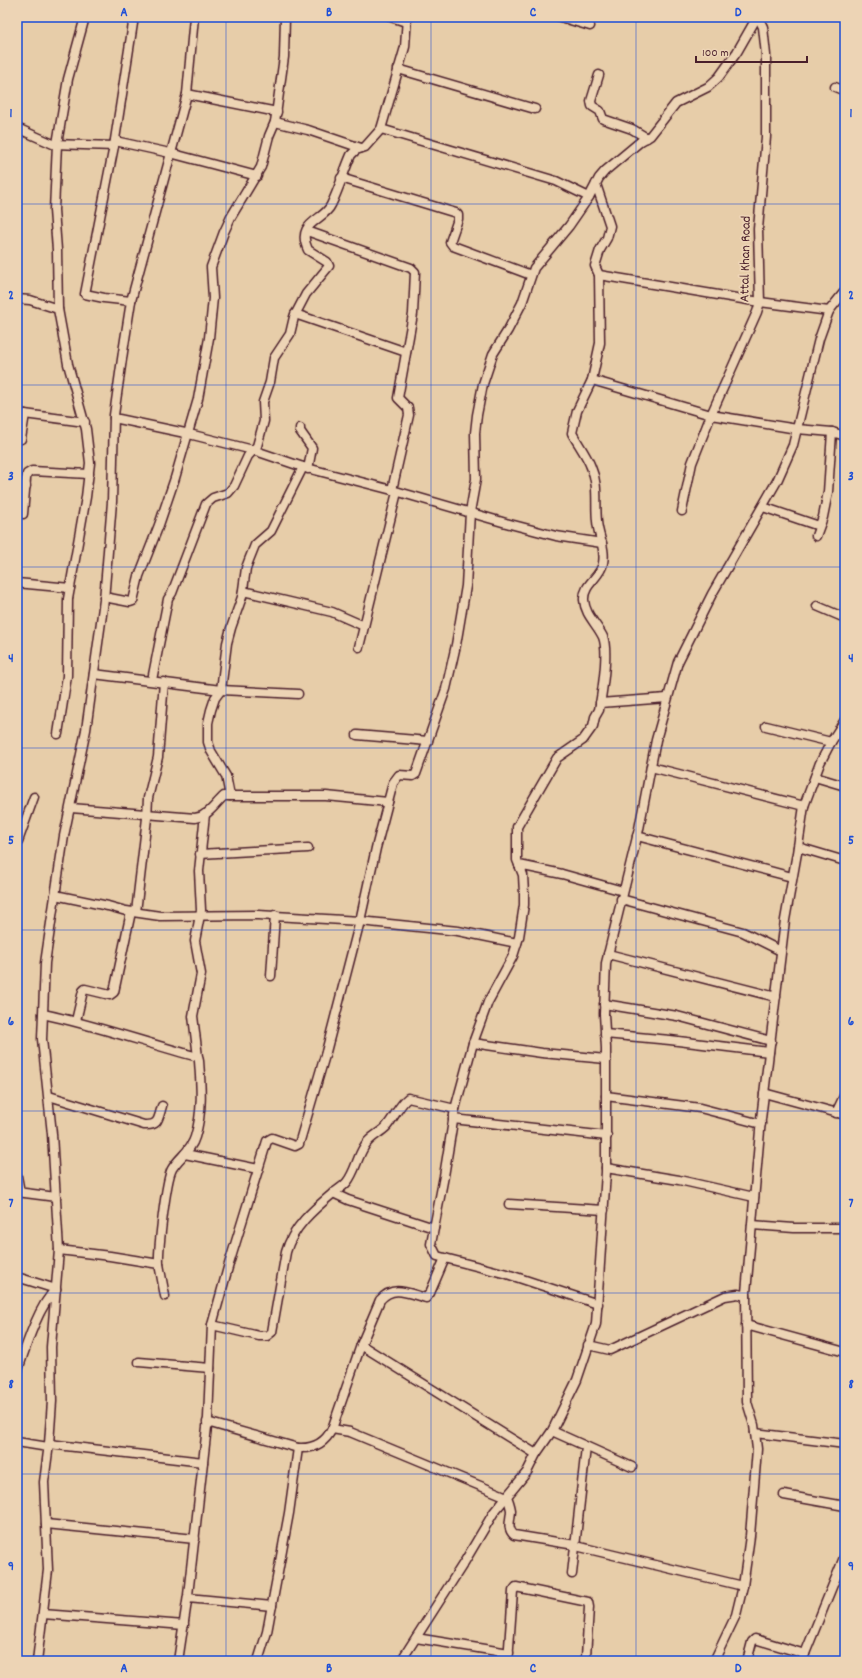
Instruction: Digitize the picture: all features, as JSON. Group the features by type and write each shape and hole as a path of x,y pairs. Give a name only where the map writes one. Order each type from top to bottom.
{"street":[{"path":"58,734 67,676 68,600 90,464 85,422 68,364 58,309 57,250 54,210 58,144 68,79 85,17"},
{"path":"131,301 85,294 114,144 134,17"},
{"path":"37,1661 44,1614 48,1570 44,1482 49,1445 52,1401 51,1347 59,1250 49,1096 45,1074 42,1039 45,963 64,836 86,730 94,674 104,597 112,502 114,418 131,301 187,94 194,17"},
{"path":"104,597 130,602 133,601 139,576 159,525 188,434 198,399 209,338 213,298 211,267 231,217 257,176 261,167 268,136 275,122 284,57 285,17"},
{"path":"152,680 168,599 172,593 206,504 213,498 228,493 234,486 248,456 257,446 264,421 263,402 270,382 274,358 290,334 295,314 306,294 329,266 327,262 308,250 304,237 306,231 313,221 328,210 351,155 365,147 381,129 405,47 407,20 391,17"},
{"path":"560,17 590,26"},
{"path":"178,1661 188,1598 208,1422 212,1325 258,1169 269,1139 278,1140 295,1146 299,1144 326,1052 360,921 388,802 399,775 413,776 416,774 446,689 456,644 466,586 470,512 476,479 475,433 477,415 483,384 493,354 522,303 534,268 569,226 590,197 596,184 605,171 654,131 676,103 708,87 719,77 737,52 757,17"},
{"name":"Attal Khan Road","path":"682,511 692,463 760,302 758,229 766,137 766,55 762,26 757,17"},
{"path":"398,69 535,109"},
{"path":"599,75 591,101 592,106 600,111 603,119 632,129 646,138"},
{"path":"835,87 845,91"},
{"path":"187,94 277,112"},
{"path":"275,122 308,130 361,148"},
{"path":"17,128 53,144 114,144 170,153 257,176"},
{"path":"381,129 556,181 590,197"},
{"path":"341,178 456,213 458,215 458,219 450,242 453,246 531,275"},
{"path":"596,184 610,226 607,238 600,250 596,266 599,275 600,343 592,380 577,411 572,432 579,448 591,467 597,492 597,522 604,551 603,565 584,592 585,608 602,636 604,643 605,658 600,703 593,726 583,740 557,758 517,827 517,853 519,865 523,875 524,905 517,944 513,956 488,1002 474,1043 455,1109 431,1244 432,1249 437,1256 507,1274 598,1304"},
{"path":"306,231 368,252 414,270 416,276 413,314 398,398 408,408 409,415 395,491 359,647"},
{"path":"599,275 760,302 829,311"},
{"path":"401,1661 494,1512 527,1472 536,1454 552,1431 577,1380 596,1324 604,1210 607,1136 604,1004 606,963 637,836 667,698 678,662 712,594 777,481 793,445 819,339 829,311 845,291"},
{"path":"17,299 30,300 58,309"},
{"path":"295,314 406,352"},
{"path":"592,380 711,415 832,432 845,436"},
{"path":"17,440 22,439 21,414 85,422"},
{"path":"114,418 253,450 305,468 395,491 556,536 602,543"},
{"path":"230,796 226,776 211,751 208,742 208,723 213,703 221,690 227,642 243,591 246,568 255,545 271,531 305,468 312,448 300,431 300,428"},
{"path":"816,536 828,492 832,432"},
{"path":"22,514 28,474 32,472 89,474"},
{"path":"17,485 26,486"},
{"path":"763,507 819,526"},
{"path":"17,583 70,588"},
{"path":"243,591 332,612 364,626"},
{"path":"817,606 845,618"},
{"path":"94,674 152,680 221,690 298,694"},
{"path":"76,1021 85,989 110,995 114,992 133,912 148,798 158,757 164,682"},
{"path":"600,703 667,698"},
{"path":"714,1661 736,1615 743,1586 750,1536 757,1449 754,1425 747,1402 746,1296 764,1093 785,920 804,806 820,763 845,720"},
{"path":"766,726 831,742"},
{"path":"357,735 428,741"},
{"path":"651,767 804,806"},
{"path":"815,777 845,786"},
{"path":"71,808 195,818 201,817 205,814 224,796 326,796 388,802"},
{"path":"17,844 34,797"},
{"path":"164,1296 158,1264 169,1176 171,1170 191,1147 201,1111 198,1057 193,1016 201,974 195,941 201,910 198,887 205,814"},
{"path":"637,836 792,877"},
{"path":"798,847 845,861"},
{"path":"200,854 308,848"},
{"path":"519,865 562,874 622,895 743,932 781,951"},
{"path":"55,895 133,912 160,916 275,915 360,921 458,931 517,944"},
{"path":"270,976 275,915"},
{"path":"608,954 776,997"},
{"path":"604,1004 677,1016 771,1041"},
{"path":"43,1014 76,1021 138,1041 198,1057"},
{"path":"605,1034 769,1052"},
{"path":"474,1043 542,1053 606,1059"},
{"path":"764,1093 845,1115"},
{"path":"836,1113 845,1094"},
{"path":"49,1096 144,1125 154,1124 157,1122 162,1106"},
{"path":"606,1096 700,1108 761,1124"},
{"path":"212,1325 259,1336 267,1336 272,1332 289,1242 299,1225 333,1193 346,1183 352,1175 363,1147 368,1141 385,1128 408,1098 455,1109"},
{"path":"453,1119 607,1136"},
{"path":"185,1154 258,1169"},
{"path":"606,1168 679,1180 754,1196"},
{"path":"17,1176 19,1192 56,1197"},
{"path":"333,1193 348,1200 434,1228"},
{"path":"509,1204 604,1210"},
{"path":"752,1225 794,1228 845,1228"},
{"path":"59,1250 110,1256 158,1264"},
{"path":"208,1422 298,1448 308,1448 319,1444 328,1437 332,1429 376,1306 385,1294 394,1291 426,1298 430,1293 445,1258"},
{"path":"17,1277 56,1289"},
{"path":"18,1368 33,1328 48,1297 56,1289"},
{"path":"588,1345 610,1350 725,1296 738,1294 746,1296"},
{"path":"746,1325 845,1352"},
{"path":"361,1345 536,1454"},
{"path":"139,1362 210,1368"},
{"path":"332,1429 350,1432 507,1497 510,1505 509,1528 510,1532 514,1535 575,1546 743,1586"},
{"path":"552,1431 632,1467"},
{"path":"755,1433 845,1444"},
{"path":"17,1442 203,1462"},
{"path":"572,1574 586,1447"},
{"path":"258,1661 267,1632 272,1606 289,1513 298,1448"},
{"path":"784,1495 845,1506"},
{"path":"46,1524 195,1540"},
{"path":"747,1661 752,1642 755,1639 803,1658 845,1555"},
{"path":"416,1638 508,1657 512,1591 516,1587 588,1602 586,1657"},
{"path":"188,1598 272,1606"},
{"path":"44,1614 184,1625"}]}
